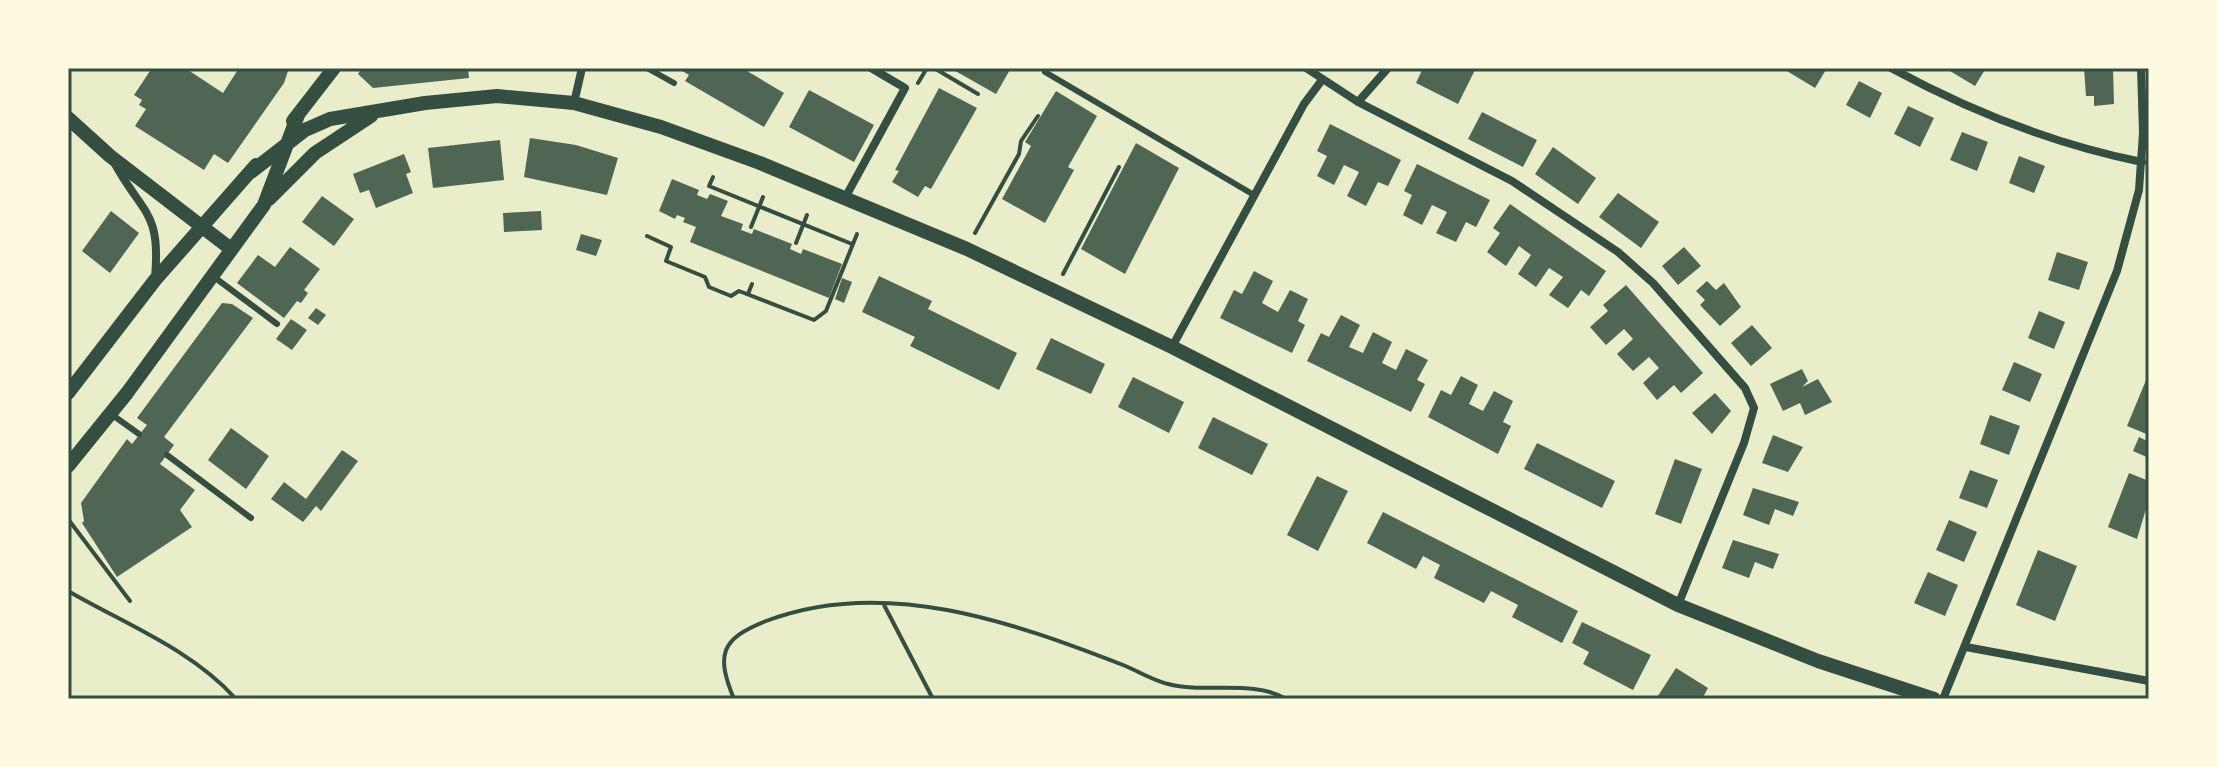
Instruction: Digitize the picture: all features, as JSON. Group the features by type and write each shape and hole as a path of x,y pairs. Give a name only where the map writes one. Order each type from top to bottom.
{"street":[{"path":"68,393 155,280 251,172 334,68"},
{"path":"574,103 582,68"},
{"path":"845,198 905,88 871,68"},
{"path":"1306,68 1358,102 1512,181 1618,252 1653,283 1745,388 1754,408 1744,443 1678,605"},
{"path":"1358,102 1388,68"},
{"path":"1891,68 1987,115 2040,135 2142,162"},
{"path":"1943,699 2117,271 2139,190 2142,162 2141,68"},
{"path":"1172,347 1304,104 1322,80"},
{"path":"251,172 288,141 330,119 425,103 497,96 574,103 661,127 967,249 1172,347 1678,605 1818,661 1934,699"},
{"path":"68,466 111,414 264,205 315,153 376,113"},
{"path":"264,205 298,115"},
{"path":"68,118 110,156 231,249"},
{"path":"110,156 128,188 148,209 155,227 158,253 155,280"},
{"path":"1966,647 2149,681"}],"lane":[{"path":"647,68 674,83"},
{"path":"1045,72 1254,195"},
{"path":"211,275 277,324"},
{"path":"111,414 139,434"},
{"path":"167,455 251,518"}],"path":[{"path":"934,68 978,94"},
{"path":"967,249 1019,154 1021,141 1038,116"},
{"path":"1054,290 1119,167"},
{"path":"713,177 709,186 852,244"},
{"path":"751,227 763,197"},
{"path":"796,243 807,215"},
{"path":"647,236 671,247 666,261 705,277 709,287 731,296 739,291 811,319 822,317 857,234"},
{"path":"748,294 752,284"},
{"path":"68,519 130,601"},
{"path":"68,591 167,644 222,683 236,699"},
{"path":"734,699 722,665 728,643 736,635 803,609 909,602 973,615 1124,665 1170,685 1220,690 1264,689 1286,699"},
{"path":"883,603 933,699"}],"building":[{"path":"152,68 185,68 223,93 239,68 289,68 284,83 228,163 214,154 204,170 135,126 146,109 139,105 142,100 134,95"},
{"path":"362,68 468,68 469,78 373,88 358,74"},
{"path":"677,68 742,68 784,93 764,127 685,81 689,75"},
{"path":"950,68 1011,68 996,94"},
{"path":"1423,68 1476,68 1458,104 1416,83"},
{"path":"1782,68 1827,68 1815,88"},
{"path":"1945,68 1986,68 1975,86"},
{"path":"2084,68 2113,68 2114,104 2094,106 2094,96 2086,96"},
{"path":"1859,81 1882,93 1870,118 1846,105"},
{"path":"939,88 977,108 931,189 925,186 918,197 892,182 899,171 895,170"},
{"path":"809,90 874,125 854,162 789,127"},
{"path":"1056,91 1097,116 1068,167 1074,170 1045,223 1002,199 1031,146 1025,142"},
{"path":"1908,106 1934,118 1920,147 1894,134"},
{"path":"1482,112 1537,140 1523,167 1468,139"},
{"path":"1330,124 1401,160 1388,186 1378,182 1366,206 1347,196 1359,172 1344,165 1334,185 1317,176 1327,156 1317,151"},
{"path":"1962,132 1988,142 1977,171 1950,160"},
{"path":"530,138 576,145 618,158 607,195 524,177"},
{"path":"500,140 504,180 433,188 428,148"},
{"path":"1136,143 1179,168 1125,274 1081,249"},
{"path":"1553,147 1596,178 1578,204 1535,174"},
{"path":"404,154 411,172 406,174 413,193 376,208 369,190 360,193 353,174"},
{"path":"2019,156 2045,166 2034,193 2009,183"},
{"path":"1417,164 1490,200 1476,227 1466,222 1456,242 1436,233 1447,212 1432,205 1422,225 1403,215 1412,195 1404,191"},
{"path":"672,179 699,190 697,195 707,199 710,194 728,201 721,216 743,224 741,230 752,234 754,229 792,244 790,249 801,254 803,249 842,264 829,298 690,242 696,227 683,222 685,218 677,215 675,219 659,211"},
{"path":"1618,193 1659,222 1641,248 1599,217"},
{"path":"322,196 354,219 334,246 302,222"},
{"path":"1510,204 1606,271 1589,296 1581,290 1568,308 1549,295 1563,277 1549,268 1536,287 1518,274 1531,255 1519,246 1506,266 1487,252 1500,233 1493,228"},
{"path":"111,211 139,233 110,273 82,251"},
{"path":"541,211 542,230 504,232 503,213"},
{"path":"581,234 602,240 596,256 576,250"},
{"path":"290,247 320,269 304,290 308,293 301,303 297,301 284,318 237,283 258,255 275,267"},
{"path":"1684,247 1701,266 1678,285 1662,266"},
{"path":"2057,252 2088,262 2079,290 2048,280"},
{"path":"1254,271 1273,281 1262,303 1278,312 1290,290 1308,299 1298,321 1305,325 1292,353 1220,318 1234,290 1242,294"},
{"path":"879,276 932,301 928,309 1017,353 999,390 910,346 915,337 862,312"},
{"path":"842,278 852,282 844,303 835,299"},
{"path":"1707,281 1716,290 1724,283 1741,307 1720,326 1700,305 1705,300 1696,291"},
{"path":"1626,285 1703,373 1681,393 1674,385 1657,400 1643,383 1659,368 1649,357 1633,371 1617,354 1633,339 1624,329 1606,345 1590,327 1608,311 1603,305"},
{"path":"222,303 232,304 253,318 164,437 174,445 160,464 195,490 180,510 192,527 117,577 82,523 81,503 127,439 132,444 147,425 137,418"},
{"path":"316,308 326,315 318,325 308,318"},
{"path":"2039,311 2065,322 2054,349 2028,338"},
{"path":"1341,315 1360,325 1349,347 1363,353 1373,332 1392,342 1382,363 1396,370 1406,349 1428,360 1417,380 1425,384 1411,412 1307,361 1321,333 1329,337"},
{"path":"291,319 307,330 292,350 276,339"},
{"path":"1752,325 1772,348 1751,366 1731,343"},
{"path":"1051,338 1105,364 1091,394 1036,369"},
{"path":"2014,362 2042,374 2030,402 2002,390"},
{"path":"1802,369 1808,381 1802,387 1818,379 1832,402 1805,415 1800,403 1783,411 1770,384"},
{"path":"2149,373 2149,435 2127,426"},
{"path":"1461,376 1478,385 1469,404 1483,411 1494,391 1513,401 1503,422 1511,426 1498,454 1428,417 1441,390 1451,395"},
{"path":"1133,377 1184,402 1169,433 1118,407"},
{"path":"1715,393 1731,411 1712,434 1692,413"},
{"path":"1990,415 2020,426 2009,455 1980,444"},
{"path":"1213,417 1268,444 1252,475 1198,448"},
{"path":"231,428 269,456 246,489 208,460"},
{"path":"1773,435 1803,447 1788,472 1762,463"},
{"path":"2139,437 2149,442 2149,458 2133,451"},
{"path":"1537,443 1615,481 1602,508 1524,469"},
{"path":"342,450 358,461 321,511 316,506 303,522 271,499 284,482 306,499"},
{"path":"1675,459 1702,469 1681,524 1655,514"},
{"path":"1970,470 1998,480 1987,508 1959,498"},
{"path":"2129,473 2149,481 2149,499 2137,539 2108,527"},
{"path":"1317,476 1348,491 1318,551 1287,535"},
{"path":"1753,488 1799,502 1793,516 1775,509 1769,525 1743,515"},
{"path":"1383,512 1578,611 1562,643 1512,617 1518,605 1491,591 1484,603 1434,578 1440,565 1423,556 1416,569 1367,543"},
{"path":"1949,520 1977,532 1964,562 1936,550"},
{"path":"1733,540 1779,554 1773,569 1755,562 1749,578 1722,568"},
{"path":"2038,550 2077,566 2055,621 2016,605"},
{"path":"1928,572 1958,585 1945,616 1914,603"},
{"path":"1582,622 1651,655 1633,690 1583,664 1589,652 1572,643"},
{"path":"1676,668 1708,688 1702,699 1656,699"}]}
